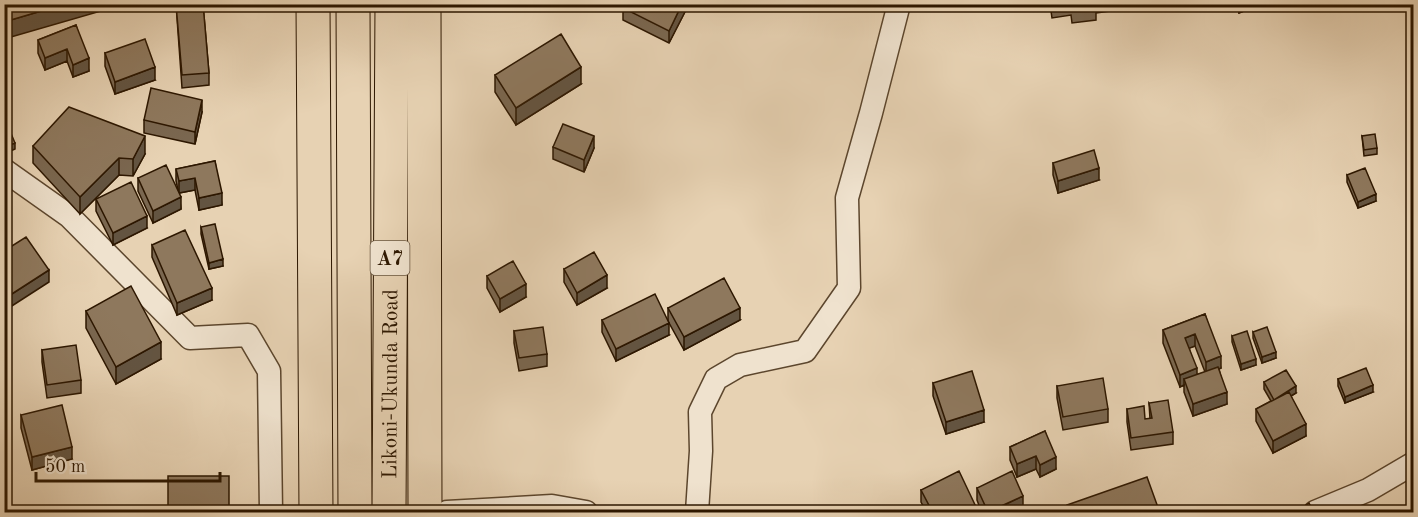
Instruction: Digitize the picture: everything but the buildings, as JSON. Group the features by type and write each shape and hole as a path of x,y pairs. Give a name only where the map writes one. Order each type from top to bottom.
{"highway":[{"path":"313,4 316,513"},
{"name":"Likoni-Ukunda Road","path":"353,4 355,513"},
{"name":"Likoni-Ukunda Road","path":"389,513 392,4"},
{"path":"424,4 425,513"}],"street":[{"path":"697,513 701,451 700,412 716,379 740,364 806,351 849,288 847,198 899,4"},
{"path":"4,170 69,216 190,338 248,334 269,371 272,513"},
{"path":"1315,513 1368,490 1413,463"},
{"path":"447,513 552,506 586,513"}]}
